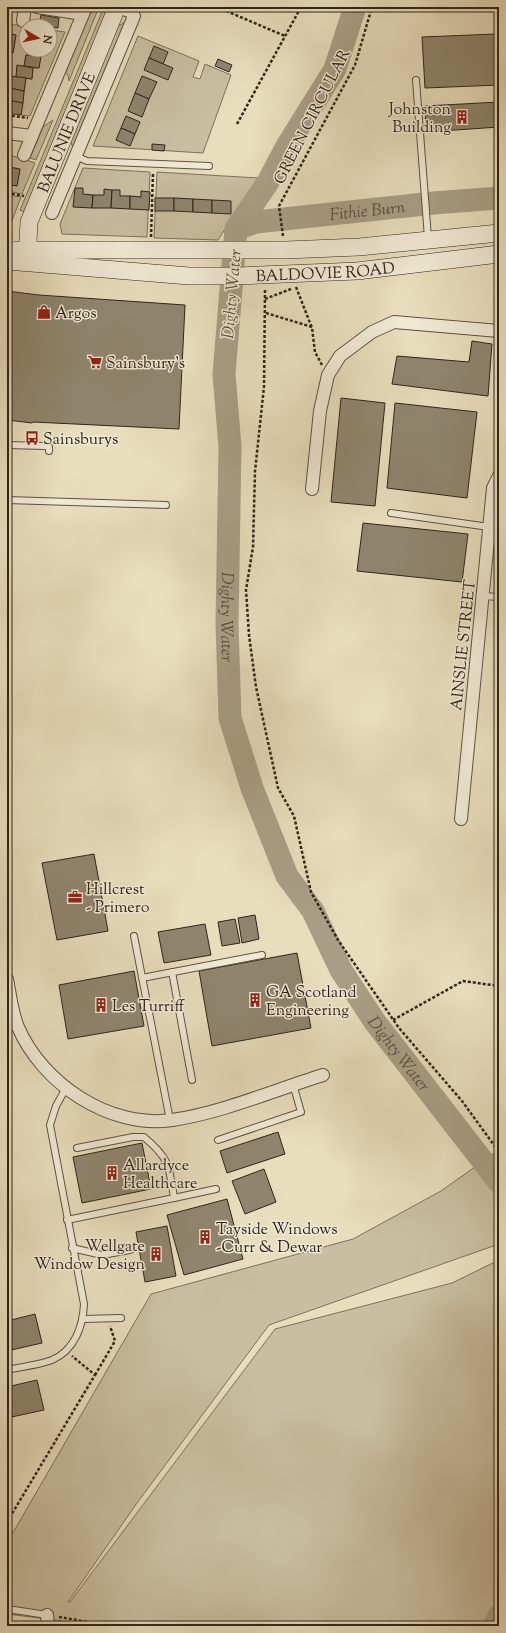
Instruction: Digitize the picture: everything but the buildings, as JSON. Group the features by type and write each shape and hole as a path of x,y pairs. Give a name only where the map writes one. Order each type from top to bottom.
{"main road":[{"name":"BALUNIE DRIVE","path":"27,255 29,222 117,8"},
{"name":"BALDOVIE ROAD","path":"7,260 27,255 360,247 499,233"},
{"name":"BALDOVIE ROAD","path":"7,250 27,255 189,276 238,276 357,271 499,254"}],"street":[{"path":"23,18 25,7"},
{"name":"BALUNIE DRIVE","path":"24,155 84,10 36,7"},
{"path":"52,213 136,12"},
{"name":"BALUNIE DRIVE","path":"7,132 32,136"},
{"path":"58,150 75,156"},
{"path":"312,488 320,411 328,376 340,356 372,332 394,322 499,331"},
{"name":"AINSLIE STREET","path":"461,819 493,488 499,476"},
{"path":"7,979 12,1027 45,1069 66,1088 101,1110 136,1119 170,1120 204,1114 323,1075"}],"lane":[{"path":"117,8 136,12"},
{"path":"416,80 428,241"},
{"path":"75,156 87,161 209,166"},
{"path":"7,445 45,446 49,448 49,451"},
{"path":"7,500 166,505"},
{"path":"391,513 489,527"},
{"path":"482,596 499,597"},
{"path":"134,936 170,1120"},
{"path":"142,978 262,955"},
{"path":"172,972 192,1080"},
{"path":"218,1140 301,1112 293,1084"},
{"path":"7,1370 52,1360 65,1351 77,1335 83,1319 84,1304 72,1248 50,1125 56,1106 66,1088"},
{"path":"77,1148 133,1137 144,1137 157,1148 168,1163 174,1198"},
{"path":"67,1220 216,1189"},
{"path":"72,1248 102,1255 130,1250"},
{"path":"83,1319 121,1318"},
{"path":"7,1609 47,1621"}],"path":[{"path":"217,7 285,36"},
{"path":"237,124 301,7"},
{"name":"GREEN CIRCULAR","path":"283,236 279,206 355,64 372,7"},
{"path":"7,115 39,120"},
{"path":"150,251 154,164"},
{"path":"7,193 24,196"},
{"path":"265,299 296,286 312,328 315,352 328,376"},
{"path":"265,290 266,313 264,387 255,471 253,547 246,590 249,635 256,687 278,788 294,816 311,892 338,940 393,1020 462,1101 499,1152"},
{"path":"266,313 312,328"},
{"path":"393,1020 463,980 499,986"},
{"path":"7,1522 116,1341 107,1318"},
{"path":"65,1351 95,1375"},
{"path":"47,1621 111,1626"}],"shaded area":[{"path":"92,7 99,7 69,81 68,75 65,72"},
{"path":"104,7 110,7 25,212 20,210"},
{"path":"125,22 73,147 70,141 118,26"},
{"path":"7,24 18,25 18,58 25,58 24,66 17,66 16,77 11,76 7,102 7,52 13,53 16,35 7,33"},
{"path":"58,31 65,32 58,49"},
{"path":"138,36 199,61 193,77 200,79 205,64 231,75 203,153 93,146"},
{"path":"40,58 54,58 30,116 21,115 26,78 32,79 33,68 39,68"},
{"path":"53,120 36,160 30,158 43,127"},
{"path":"7,154 35,163 22,194 7,191 7,184 17,186 20,169 7,166"},
{"path":"83,168 150,172 147,237 62,234 60,224"},
{"path":"157,172 258,178 218,240 154,238"},
{"path":"7,195 21,197 8,231 7,231"},
{"path":"499,1150 499,1244 269,1325 137,1503 68,1602 70,1602 275,1329 452,1283 499,1260 499,1626 88,1626 63,1621 7,1614 7,1538 14,1531 151,1294 353,1239 441,1191"}],"waterway":[{"name":"Dighty Water","path":"355,7 335,69 287,146 268,182 236,229 224,374 230,447 227,624 230,718 252,788 287,876 313,911 341,970 375,1022 499,1182"},
{"name":"Fithie Burn","path":"236,229 256,222 434,203 499,198"},
{"name":"Dighty Water","path":"494,1626 499,1616"}],"place":[{"name":"Johnston Building","path":"462,117"},
{"name":"Argos","path":"44,312"},
{"name":"Sainsbury's","path":"95,362"},
{"name":"Sainsburys","path":"32,438"},
{"name":"Hillcrest - Primero","path":"75,897"},
{"name":"GA Scotland Engineering","path":"255,1000"},
{"name":"Les Turriff","path":"101,1005"},
{"name":"Allardyce Healthcare","path":"112,1173"},
{"name":"Tayside Windows -Curr & Dewar","path":"205,1237"},
{"name":"Wellgate Window Design","path":"156,1254"}]}
